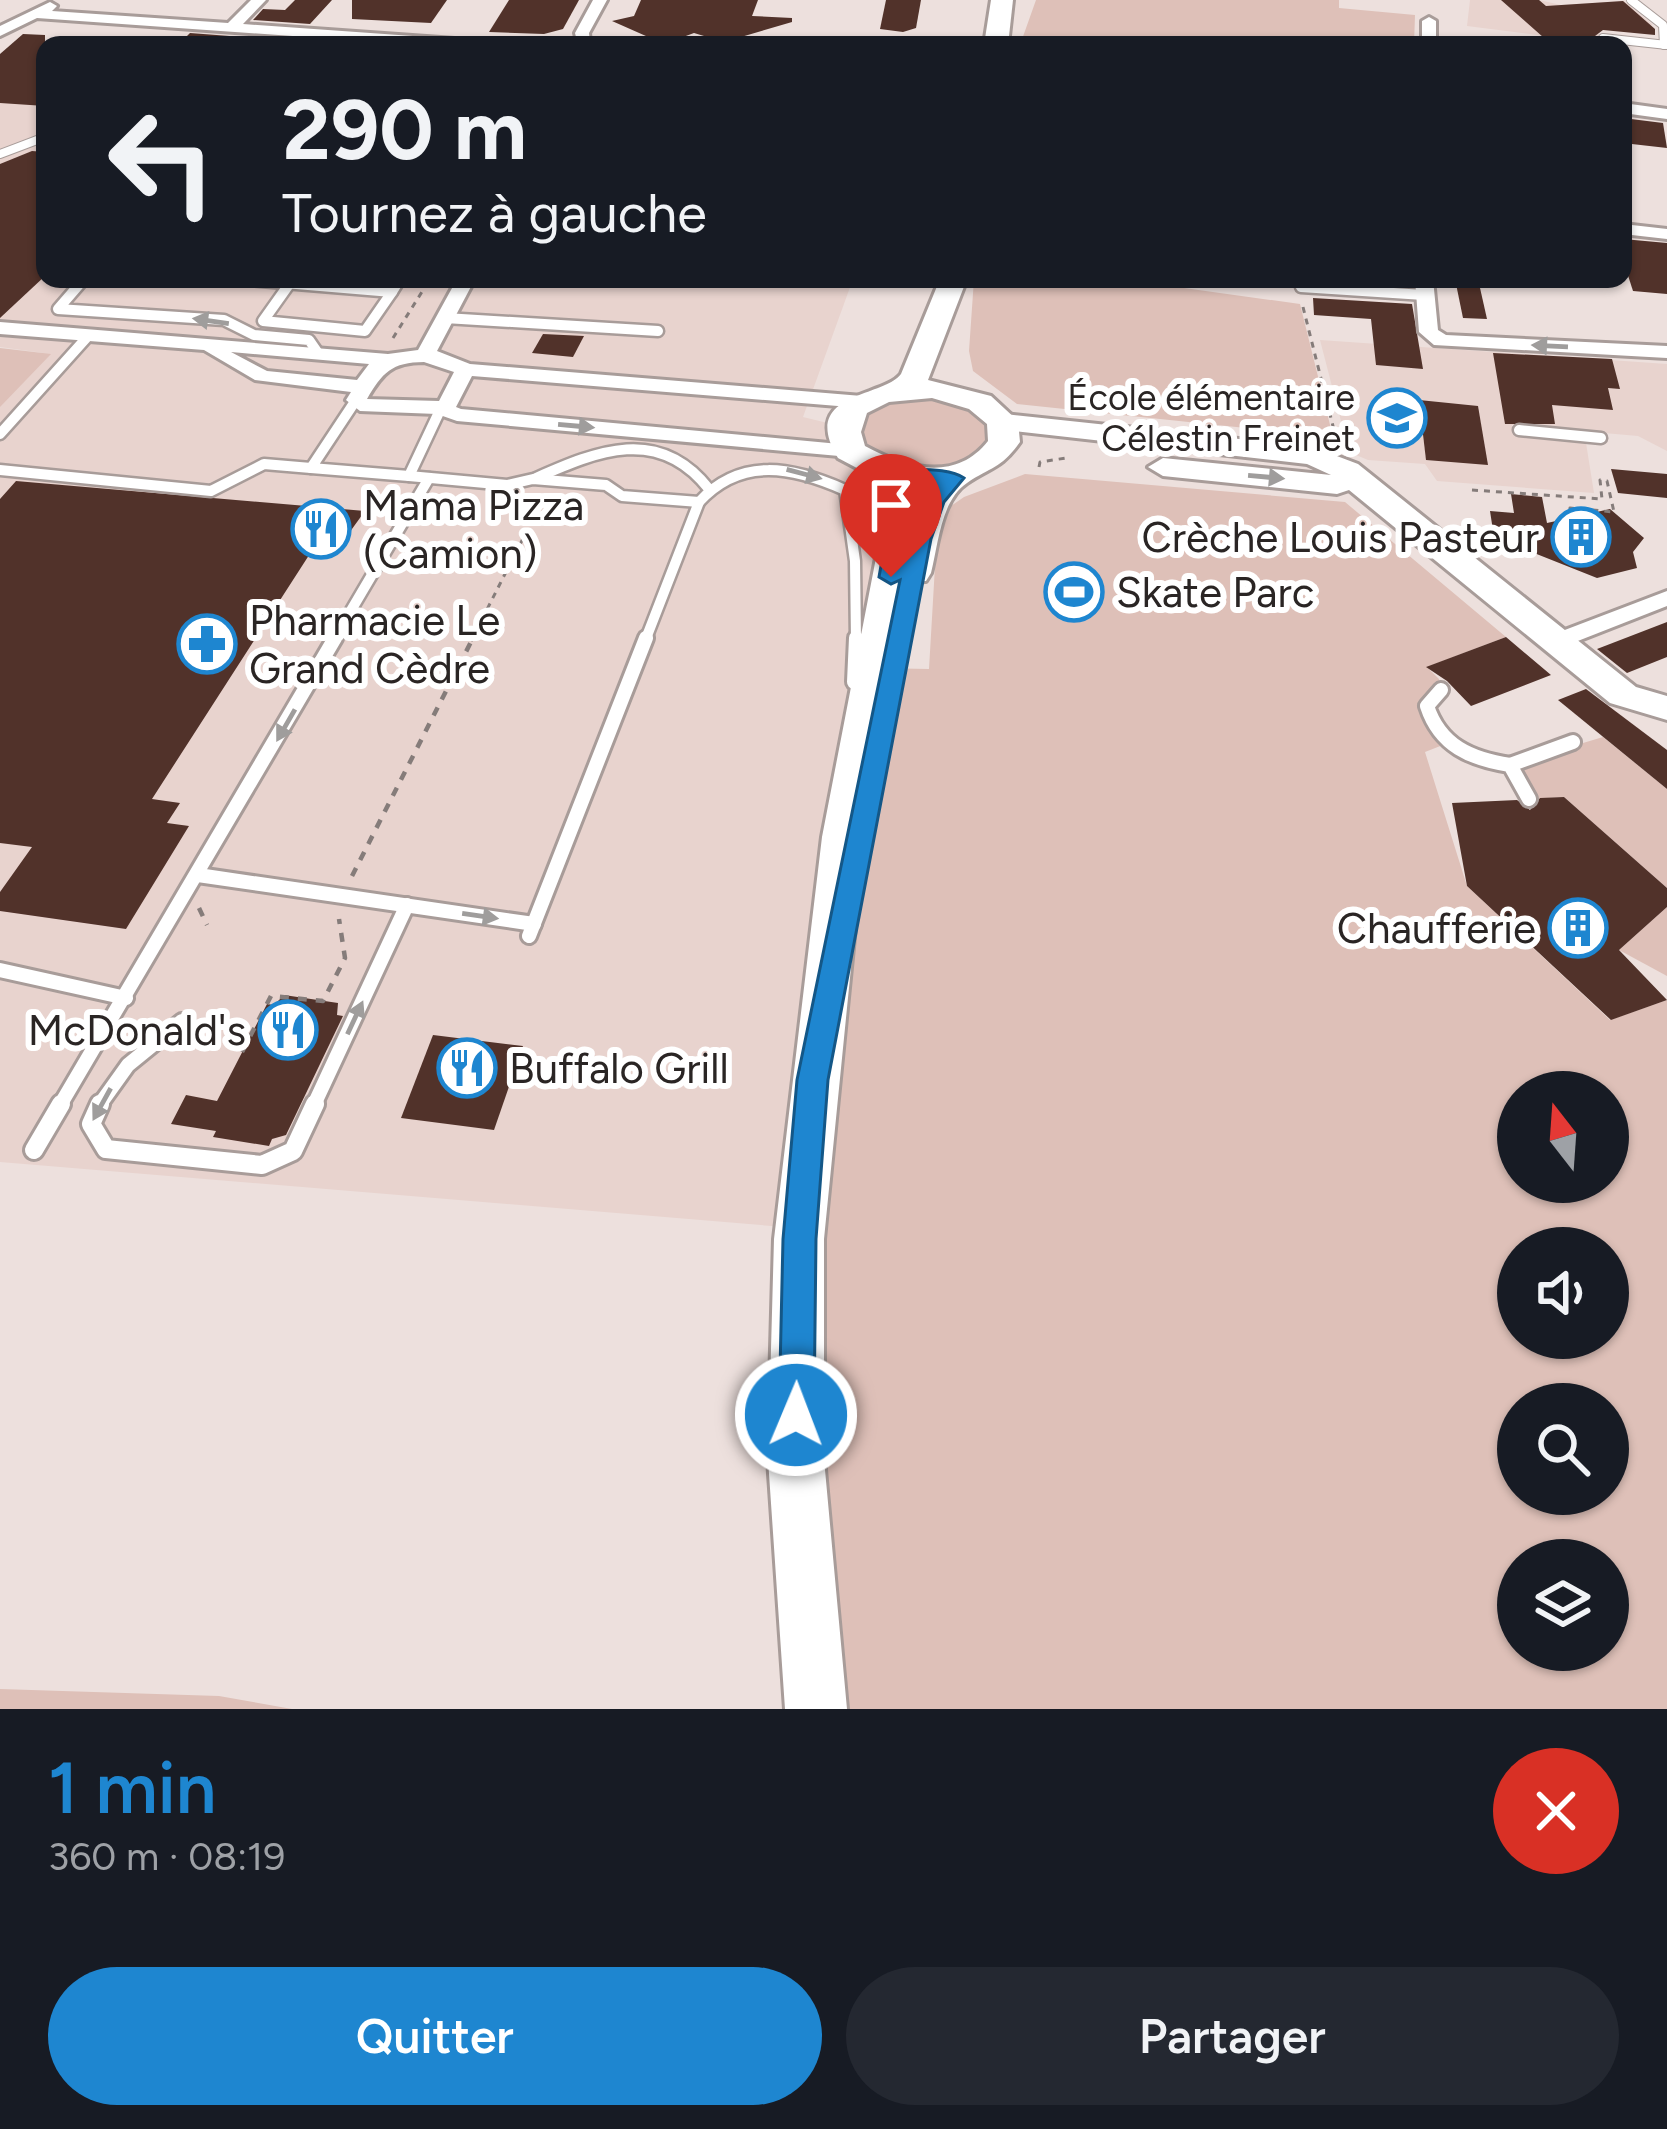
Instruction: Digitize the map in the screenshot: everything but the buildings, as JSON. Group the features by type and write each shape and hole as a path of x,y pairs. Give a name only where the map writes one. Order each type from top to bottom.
{"main road":[{"path":"998,36 1004,2"},
{"path":"905,389 916,375 949,288"},
{"path":"951,288 950,351 959,393"},
{"path":"905,389 959,393 985,404 1003,439 983,468 953,478 924,480 888,474 850,452 844,427 849,413 862,402 905,389"},
{"path":"815,1709 796,1459 799,1239 813,1080 848,811 898,532 888,474"},
{"path":"813,1080 920,539 933,500 953,478"}],"street":[{"path":"0,32 62,0"},
{"path":"230,29 259,0"},
{"path":"582,36 600,0"},
{"path":"35,14 292,36"},
{"path":"1430,36 1433,16"},
{"path":"1632,109 1667,114"},
{"path":"1632,230 1667,234"},
{"path":"425,355 461,288"},
{"path":"1424,288 1429,332 1441,341 1667,352"},
{"path":"0,328 318,353 389,349 440,357 465,370 862,402"},
{"path":"186,345 221,354 262,376 359,393"},
{"path":"359,393 389,349"},
{"path":"441,408 465,370"},
{"path":"359,393 364,407 441,408 457,415 850,452"},
{"path":"1003,439 1052,463 1322,483 1376,498"},
{"path":"1003,439 1313,456 1347,471 1623,694 1667,708"},
{"path":"1557,640 1667,598"}],"lane":[{"path":"1631,0 1663,25 1666,45 1632,41"},
{"path":"0,154 36,140"},
{"path":"76,288 58,309 224,320 254,334 309,340 318,353"},
{"path":"287,288 263,321 365,331 394,288"},
{"path":"341,288 392,292"},
{"path":"445,318 658,331"},
{"path":"0,434 89,335"},
{"path":"311,468 359,393"},
{"path":"409,476 441,408"},
{"path":"1519,430 1601,438"},
{"path":"0,470 211,491 264,464 507,485 533,479 601,449 679,460 700,475 709,489"},
{"path":"198,875 407,905 532,930 699,502 709,489 744,471 773,468 814,475 845,490 853,525 858,610 848,811"},
{"path":"34,1150 429,478"},
{"path":"533,479 606,485 622,496 699,502"},
{"path":"1441,690 1427,706 1431,723 1448,743 1483,762 1510,765 1573,742"},
{"path":"1510,765 1529,799"},
{"path":"182,1021 146,1045 100,1100 91,1124 106,1149 262,1165 293,1151 407,905"},
{"path":"0,970 126,998"}],"path":[{"path":"389,349 425,288"},
{"path":"1301,288 1336,452"},
{"path":"1472,490 1602,499 1600,480 1606,481 1614,512 1570,508 1571,525"},
{"path":"351,876 542,501"},
{"path":"242,1052 271,996 323,1001 345,958 337,908"}],"shaded area":[{"path":"1036,0 1339,0 1339,8 1415,15 1414,36 1023,36"},
{"path":"1470,0 1539,0 1561,5 1624,1 1653,25 1592,29 1601,36 1545,36 1467,26"},
{"path":"0,102 36,104 36,288 850,288 803,417 844,427 888,474 808,1229 0,1162 0,400 43,353 0,347"},
{"path":"973,288 1184,288 1300,304 1335,445 1304,434 1017,404 973,371 969,351"},
{"path":"1320,340 1667,364 1667,451 1638,436 1512,425 1513,432 1586,443 1594,493 1437,481 1425,464 1368,460 1349,452"},
{"path":"0,348 51,354 0,407"},
{"path":"925,397 966,406 986,421 987,439 974,455 951,467 921,470 889,463 858,440 872,411 890,402"},
{"path":"1025,474 1345,502 1506,637 1427,667 1439,679 1441,690 1428,706 1448,743 1425,752 1467,886 1610,1020 1667,1000 1667,1709 802,1709 779,1454 876,668 929,669 938,515 964,497"},
{"path":"1603,737 1667,789 1667,888 1564,797 1529,799 1510,765"},
{"path":"1667,907 1667,976 1619,950"},
{"path":"0,1689 219,1696 292,1709 0,1709"}],"place":[{"name":"École élémentaire Célestin Freinet","path":"1397,418"},
{"name":"Mama Pizza (Camion)","path":"321,529"},
{"name":"Crèche Louis Pasteur","path":"1581,537"},
{"name":"Skate Parc","path":"1074,592"},
{"name":"Pharmacie Le Grand Cèdre","path":"207,644"},
{"name":"Chaufferie","path":"1578,928"},
{"name":"McDonald's","path":"288,1030"},
{"name":"Buffalo Grill","path":"467,1068"}],"route":[{"path":"796,1415 799,1239 813,1080 920,539 933,500 953,478 924,480 888,474 898,532 891,577"}]}
